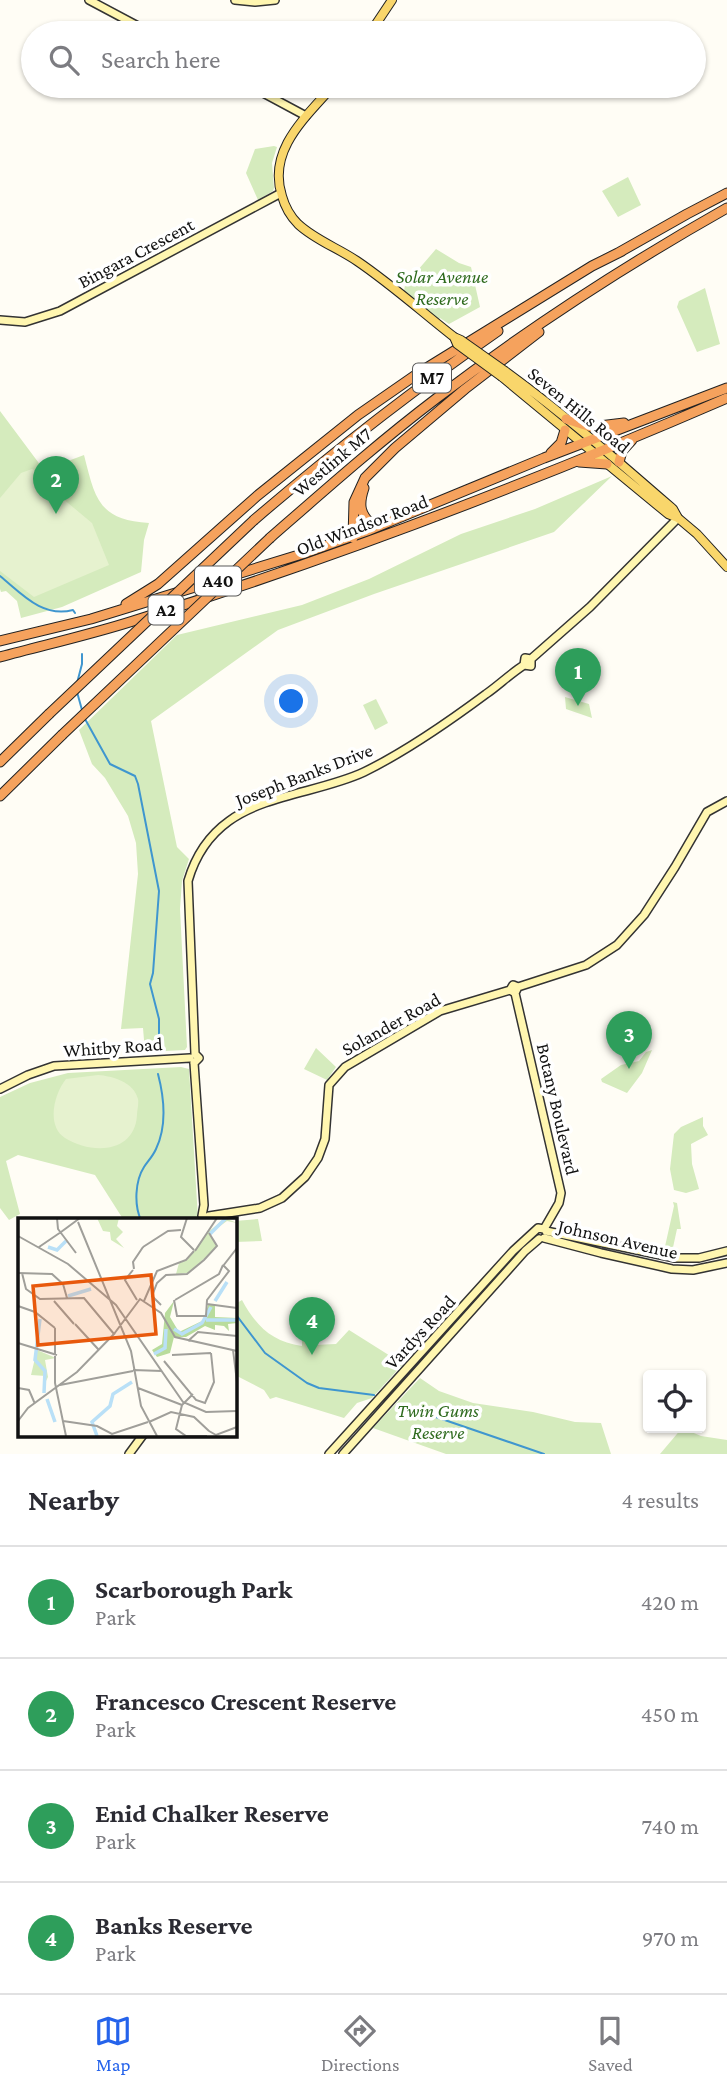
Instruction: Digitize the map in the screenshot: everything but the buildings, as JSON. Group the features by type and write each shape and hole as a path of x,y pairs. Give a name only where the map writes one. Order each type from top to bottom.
{"highway":[{"name":"Westlink M7","path":"0,762 254,520 329,456 462,356 538,304 622,251 727,194"},
{"name":"Westlink M7","path":"0,796 270,538 369,453 507,346 662,245 727,208"},
{"path":"91,619 131,602 158,584 312,450 406,381 592,266 622,251"},
{"path":"338,553 352,545 353,508 358,489 365,478 395,448 465,389 576,304 580,297"},
{"name":"Old Windsor Road","path":"0,641 91,619 250,571 353,536 544,458 727,388"},
{"name":"Old Windsor Road","path":"0,657 132,621 338,553 512,488 727,398"},
{"path":"566,419 598,427 646,419"},
{"path":"544,458 561,443 565,430"},
{"path":"619,462 622,451 638,434"},
{"path":"383,524 373,525 363,516 361,497 369,478 395,448"},
{"path":"567,464 586,461 607,464"}],"main road":[{"path":"378,21 392,0"},
{"path":"281,193 279,172 284,149 291,135 322,98"},
{"name":"Seven Hills Road","path":"281,193 291,216 304,229 373,273 461,340 565,430 619,462 673,509 678,518 709,546 727,568"},
{"name":"Seven Hills Road","path":"504,376 521,382 566,419 587,443"},
{"path":"521,382 523,393"},
{"name":"Seven Hills Road","path":"599,452 607,464 668,514 678,518"}],"street":[{"path":"89,0 128,21"},
{"path":"235,0 275,0"},
{"path":"272,98 306,116"},
{"name":"Bingara Crescent","path":"0,320 25,322 60,312 281,193"},
{"name":"Joseph Banks Drive","path":"206,1217 193,1058 188,881 210,838 228,821 247,811 347,779 391,758 471,705 524,665 531,666 531,659 590,607 678,518"},
{"name":"Solander Road","path":"206,1217 260,1208 282,1198 305,1177 318,1158 325,1139 329,1085 345,1066 440,1011 514,990 586,965 617,944 644,915 703,817 713,807 727,801"},
{"name":"Botany Boulevard","path":"514,990 561,1193 559,1203 542,1234"},
{"name":"Whitby Road","path":"0,1088 54,1066 193,1058"},
{"name":"Johnson Avenue","path":"542,1234 681,1259 727,1251"},
{"name":"Johnson Avenue","path":"542,1234 673,1269 693,1270 727,1263"},
{"name":"Vardys Road","path":"343,1454 542,1234"},
{"name":"Vardys Road","path":"329,1454 513,1251 542,1234"},
{"path":"387,1390 386,1395 391,1397 407,1380 413,1378"},
{"path":"128,1454 142,1436"}],"green space":[{"path":"277,147 272,163 274,188 258,200 246,173 255,149"},
{"path":"628,177 641,205 618,217 602,191"},
{"name":"Solar Avenue Reserve","path":"436,249 471,267 480,307 449,324 440,318 438,320 404,291 405,285"},
{"path":"705,288 720,344 697,352 677,307 679,301"},
{"path":"0,411 44,470 84,455 96,495 109,512 132,521 149,523 144,540 141,572 62,607 21,618 17,601 0,589"},
{"path":"32,469 39,472 62,498 92,523 109,565 34,597 0,571 0,498 21,473"},
{"path":"612,476 554,532 278,630 151,721 177,847 189,859 182,881 180,909 187,1047 185,1050 145,1052 143,1028 121,1029 138,874 136,843 128,816 105,778 92,764 79,730 177,635 302,605 369,579 461,534 535,509"},
{"path":"565,697 589,704 592,718 566,709"},
{"path":"376,699 388,723 375,730 363,705"},
{"path":"316,1048 336,1067 327,1080 304,1069"},
{"path":"652,1050 642,1073 627,1093 602,1082 601,1079 621,1065 639,1061 646,1052"},
{"path":"181,1067 189,1069 198,1218 122,1218 95,1175 18,1155 6,1161 20,1214 9,1220 0,1208 0,1097 30,1083 68,1073"},
{"path":"98,1075 127,1084 136,1093 138,1101 134,1128 129,1137 110,1147 99,1148 87,1147 65,1138 55,1126 54,1118 55,1101 66,1079"},
{"path":"703,1117 703,1126 708,1135 691,1144 692,1164 699,1189 686,1193 674,1190 670,1169 674,1134 681,1127"},
{"path":"673,1202 677,1203 681,1229 677,1229 672,1252 664,1251"},
{"path":"258,1219 262,1241 236,1242 236,1221"},
{"path":"242,1300 259,1325 282,1341 302,1346 302,1322 310,1322 314,1345 336,1344 349,1330 403,1364 372,1398 357,1403 344,1418 276,1397 270,1399 264,1390 236,1376 236,1302"},
{"name":"Twin Gums Reserve","path":"420,1378 439,1391 473,1403 533,1412 575,1422 601,1423 611,1454 446,1454 373,1428"},
{"path":"678,1433 694,1433 727,1440 727,1454 660,1454"}],"waterway":[{"path":"0,576 42,608 62,612 73,610 75,613"},
{"path":"77,683 82,654"},
{"path":"77,692 82,710"},
{"path":"85,719 110,764 135,776 138,784 159,891 150,984 159,1019 159,1046"},
{"path":"140,1218 136,1200 137,1186 162,1131 163,1102 158,1074"},
{"path":"236,1315 265,1353 307,1383 319,1388 374,1395"},
{"path":"398,1404 544,1454"}],"place":[{"name":"Francesco Crescent Reserve","path":"56,514"},
{"name":"Scarborough Park","path":"578,706"},
{"name":"Enid Chalker Reserve","path":"629,1069"},
{"name":"Banks Reserve","path":"312,1355"}]}
